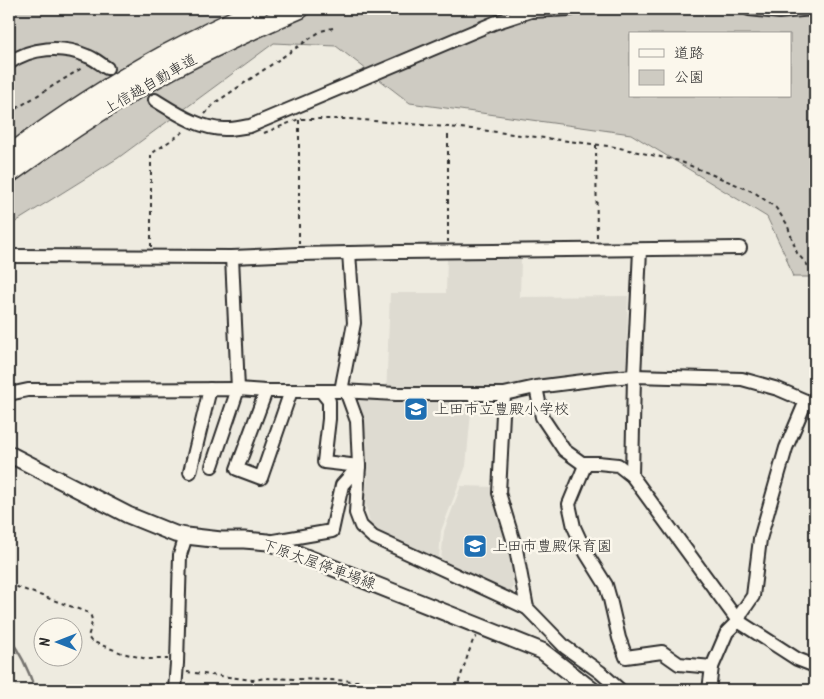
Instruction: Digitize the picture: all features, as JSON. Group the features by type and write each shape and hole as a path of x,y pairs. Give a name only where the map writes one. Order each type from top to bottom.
{"highway":[{"name":"上信越自動車道","path":"9,155 120,81 167,53 258,9"},
{"name":"上信越自動車道","path":"9,174 86,121 128,95 176,68 268,22 300,9"}],"main road":[{"name":"下原大屋停車場線","path":"9,454 128,516 176,534 268,542 542,651 592,690"}],"street":[{"path":"155,100 202,126 225,130 250,126 494,23 531,11 571,9"},
{"path":"749,9 779,12 812,9"},
{"path":"9,63 29,53 59,48 89,56 107,68"},
{"path":"9,256 232,257 349,253 740,248"},
{"path":"632,476 634,376 640,250"},
{"path":"349,253 354,323 343,391 357,421 356,513 361,526 374,538 526,608 565,647 600,672 620,690"},
{"path":"212,466 238,389 232,257"},
{"path":"9,394 28,390 210,389 343,391 396,394 504,394 536,387 634,376 742,379 778,389 811,402 786,448 760,539 753,596 738,621 728,632 712,668 709,690"},
{"path":"536,387 542,417 564,450 582,463 618,465 632,476 738,621 797,659 815,666"},
{"path":"190,472 210,389"},
{"path":"266,391 237,470 260,478 291,391"},
{"path":"321,391 329,401 324,462 358,466"},
{"path":"504,394 499,493 516,550 526,608"},
{"path":"586,463 569,504 574,527 586,553 606,585 619,638 626,657 662,652 679,664 712,668"},
{"path":"268,542 332,531 342,485 358,466"},
{"path":"174,690 177,665 180,555 186,536"}],"path":[{"path":"151,256 151,154 197,123 215,103 321,31 332,28"},
{"path":"9,111 82,68"},
{"path":"299,119 299,254"},
{"path":"264,133 299,119 350,119 472,129 615,147 679,161 754,192 776,208 787,224 797,253 815,274"},
{"path":"448,134 448,252"},
{"path":"596,145 598,250"},
{"path":"9,584 89,613 92,616 92,620 88,638 91,641 122,653 253,680 266,678 358,681 392,690"},
{"path":"461,690 456,689 472,642 474,638 478,637"}],"shaded area":[{"name":"上田市立豊殿小学校","path":"447,258 521,259 520,297 628,296 626,370 473,390 466,466 441,531 439,558 374,533 370,524 364,496 368,477 358,396 386,398 390,293 446,293"},
{"name":"上田市豊殿保育園","path":"461,486 495,487 496,508 512,561 513,587 510,596 441,560 444,531"}],"green space":[{"path":"9,9 815,9 815,277 793,277 786,257 767,217 631,134 410,103 336,46 274,43 118,158 9,226"}],"waterway":[{"path":"9,638 24,662 35,690"}],"tunnel":[{"path":"107,68 155,100"}],"place":[{"name":"上田市立豊殿小学校","path":"416,409"},
{"name":"上田市豊殿保育園","path":"475,546"}]}
